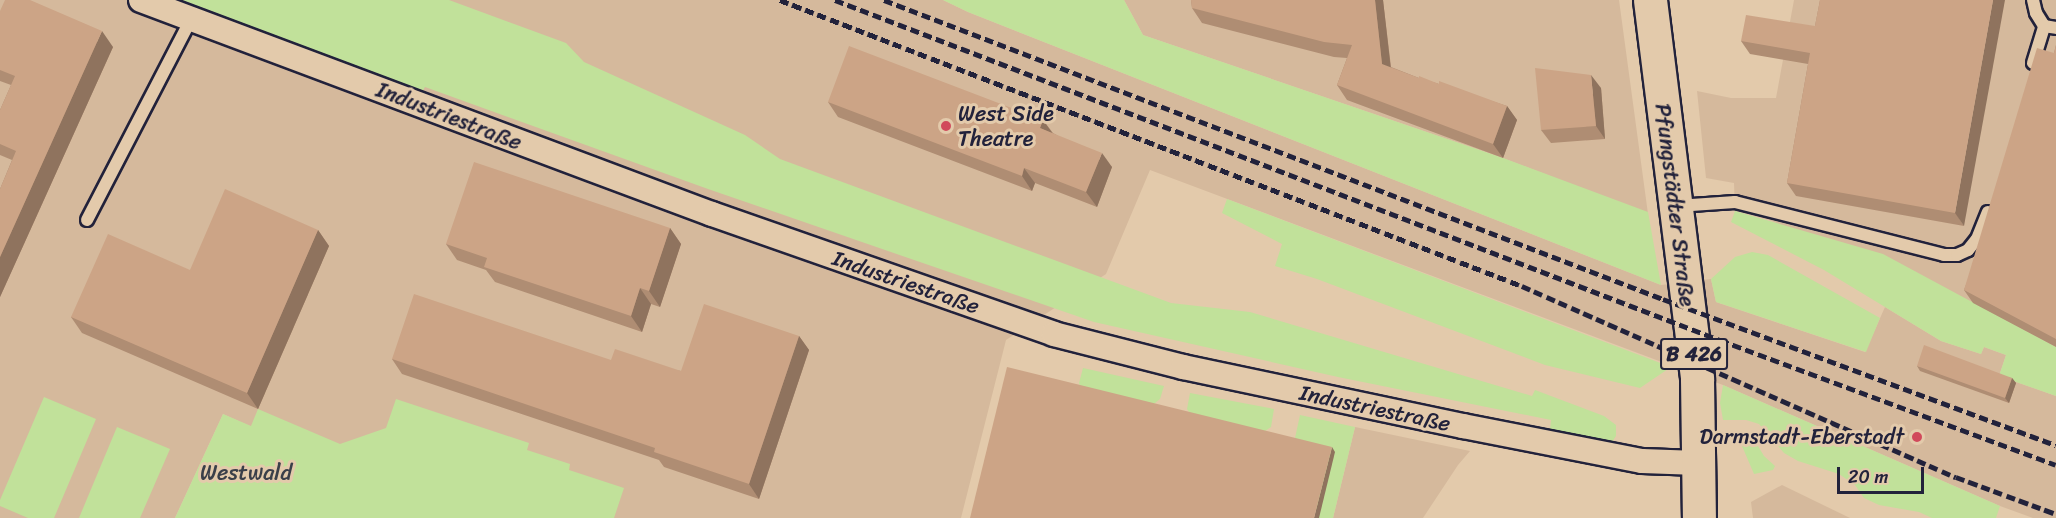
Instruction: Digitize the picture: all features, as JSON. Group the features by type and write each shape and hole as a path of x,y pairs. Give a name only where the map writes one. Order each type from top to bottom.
{"main road":[{"name":"Pfungstädter Straße","path":"1650,0 1697,379 1699,518"}],"street":[{"name":"Industriestraße","path":"141,0 701,210 1054,334 1172,365 1463,426 1642,461 1698,463"}],"lane":[{"path":"2031,70 2050,27 2036,13 2033,0"},
{"path":"87,220 191,19"},
{"path":"1676,207 1735,202 1944,255 1957,255 1968,250 1977,240 1990,203"}],"shaded area":[{"path":"0,0 943,0 968,12 1661,285 1711,279 1716,302 1865,352 1885,307 1941,341 1981,354 1984,347 2006,355 1999,376 2056,396 2056,518 2033,518 2000,506 1723,385 1150,170 1106,274 1006,340 961,518 452,518 223,414 175,518 0,518"},
{"path":"1124,0 1619,0 1648,214 1503,158 1143,35"},
{"path":"1794,0 2056,0 2056,347 1973,303 1769,220 1735,211 1734,183 1706,178 1697,91 1731,98 1776,98"},
{"path":"1355,427 1470,451 1423,518 1333,518"},
{"path":"1782,485 1850,518 1753,518 1751,502"}],"green space":[{"path":"182,0 449,0 566,43 584,62 745,135 780,159 1171,303 1250,312 1532,396 1535,390 1604,416 1616,425 1616,436 1612,442 1550,430 1551,420 1338,377 1094,322 708,189 425,87 422,92"},
{"path":"943,0 1124,0 1143,35 1503,158 1648,212 1661,285 968,12"},
{"path":"1227,199 1671,367 1640,388 1545,365 1317,279 1275,266 1282,244 1222,213"},
{"path":"1735,211 1883,254 2056,347 2056,396 1999,376 2006,355 1984,347 1981,354 1941,341 1824,270 1731,222"},
{"path":"1752,252 1768,255 1880,318 1866,352 1716,302 1711,279 1735,257"},
{"path":"1083,368 1164,386 1160,399 1150,407 1081,389 1079,383"},
{"path":"1723,385 2000,506 1996,518 1932,518 1919,512 1879,505 1864,498 1855,485 1839,474 1798,461 1784,453 1759,424 1746,420 1723,420 1720,403"},
{"path":"1190,393 1274,409 1271,427 1262,433 1192,416 1187,409"},
{"path":"44,397 96,419 54,518 28,518 0,506 0,500"},
{"name":"Westwald","path":"396,399 529,443 527,450 570,464 569,470 624,488 614,518 175,518 223,414 251,426 258,409 340,444 386,428"},
{"path":"1300,415 1355,427 1333,518 1319,518 1295,438"},
{"path":"117,427 170,449 140,518 79,518"},
{"path":"1748,440 1755,441 1764,456 1775,466 1773,470 1754,474 1742,446"}],"building":[{"path":"5,0 30,0 102,31 0,257 0,189 16,151 0,144 0,110 15,76 0,70 0,11"},
{"path":"1191,0 1375,0 1382,64 1439,84 1439,81 1507,106 1493,144 1337,85 1352,45 1324,42 1192,8"},
{"path":"1820,0 1993,0 1955,213 1787,183 1810,53 1741,41 1746,15 1815,26"},
{"path":"2056,45 2056,339 1964,290 2037,48 2054,53"},
{"name":"West Side Theatre","path":"849,46 1043,120 1040,128 1102,153 1086,192 1024,168 1022,176 828,102"},
{"path":"1535,68 1591,75 1596,126 1541,130"},
{"path":"474,162 670,228 649,291 640,288 631,316 484,267 487,258 446,244"},
{"path":"225,189 318,230 247,393 71,317 108,234 190,270"},
{"path":"414,294 611,360 615,349 681,371 704,304 799,336 749,484 654,452 655,448 392,359"},
{"path":"1924,345 2012,378 2005,398 1917,366"},
{"path":"1007,367 1332,447 1314,518 970,518"}],"railway":[{"path":"780,0 1522,286 1956,477 2056,514"},
{"path":"835,0 1720,340 2056,465"},
{"path":"884,0 1663,299 2056,445"}],"place":[{"name":"West Side Theatre","path":"946,126"},
{"name":"Darmstadt-Eberstadt","path":"1917,437"}]}
